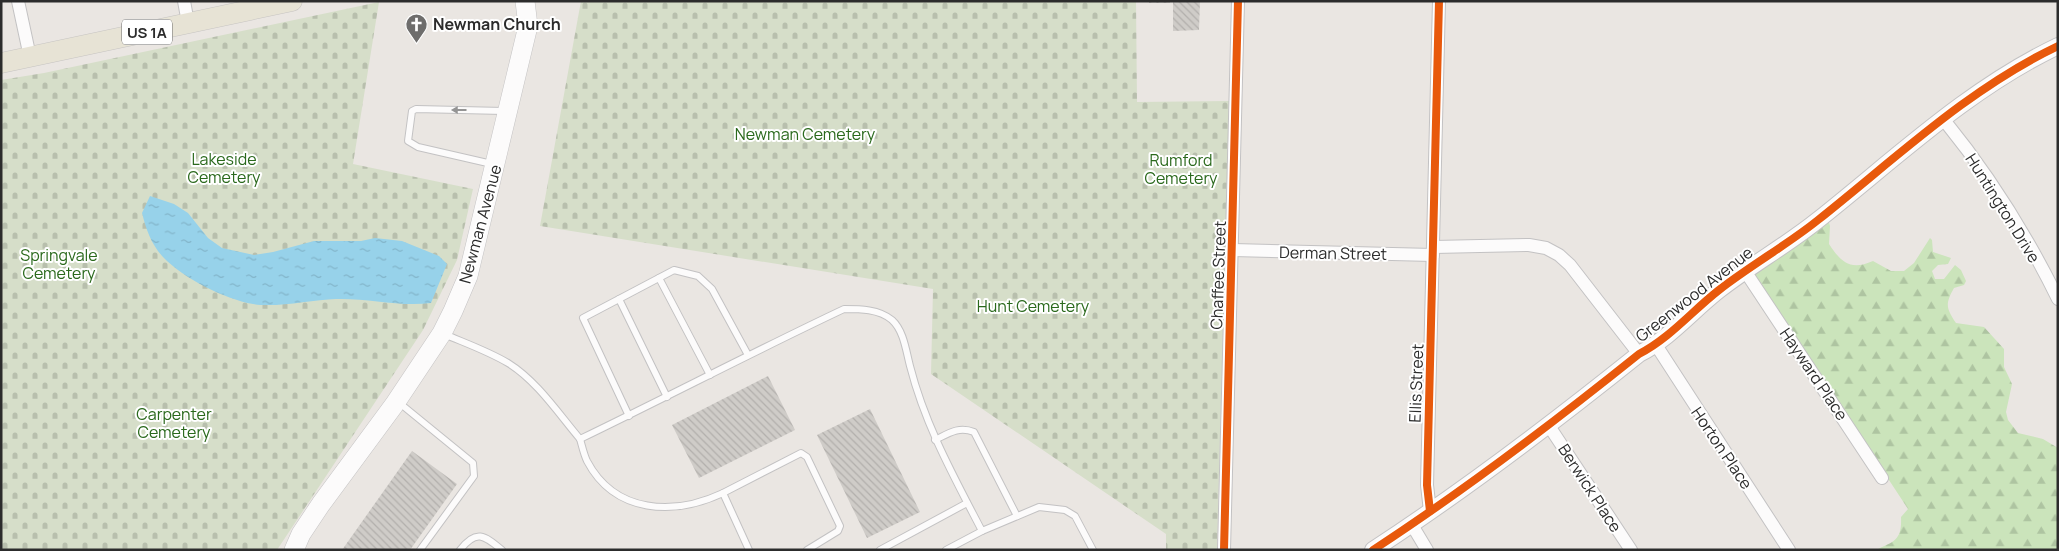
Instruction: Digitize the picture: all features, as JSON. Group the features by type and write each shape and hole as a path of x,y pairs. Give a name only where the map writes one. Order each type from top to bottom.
{"main road":[{"name":"Newman Avenue","path":"294,550 301,534 321,504 396,400 442,332 468,276 528,26 525,1"},
{"name":"US 1A","path":"1,63 288,2"}],"street":[{"path":"18,1 30,57"},
{"path":"184,1 188,23"},
{"name":"Chaffee Street","path":"1224,550 1238,1"},
{"name":"Ellis Street","path":"1430,511 1427,485 1439,1"},
{"name":"Greenwood Avenue","path":"1373,550 1549,426 1639,354 1656,345 1718,290 1817,221 1892,158 1996,80 2058,46"},
{"name":"Huntington Drive","path":"1944,120 1960,139 2003,204 2058,299"},
{"name":"Derman Street","path":"1233,250 1433,251 1529,245 1546,248 1558,255 1570,266 1639,354"},
{"name":"Hayward Place","path":"1745,271 1882,478"},
{"name":"Horton Place","path":"1656,345 1789,550"},
{"name":"Berwick Place","path":"1549,426 1631,550"},
{"path":"1412,524 1427,550"}],"lane":[{"path":"496,165 418,147 410,143 408,141 412,111 416,109 508,111"},
{"path":"629,416 583,318 674,270 698,276 712,289 748,355"},
{"path":"659,278 710,375"},
{"path":"619,299 667,397"},
{"path":"580,439 844,309 860,309 879,313 892,321 900,332 916,391 936,440 982,531"},
{"path":"442,332 508,363 523,374 538,388 580,439 587,461 607,489 636,504 662,509 703,503 801,454 807,457 840,526 838,531 806,549"},
{"path":"396,400 473,463 474,476 420,550"},
{"path":"936,440 956,430 965,428 974,432 1017,516"},
{"path":"723,493 748,550"},
{"path":"880,550 967,503"},
{"path":"946,550 982,531 1039,507 1065,510 1075,516 1093,550"},
{"path":"460,550 469,538 479,536 489,540 502,550"}],"green space":[{"path":"581,1 1136,1 1137,102 1229,101 1217,550 1166,550 1166,534 931,374 933,289 540,226"},
{"path":"379,2 353,164 473,189 457,260 423,330 277,550 1,550 1,80 44,73"},
{"path":"1828,219 1830,226 1829,244 1842,260 1852,265 1873,261 1891,271 1904,271 1914,263 1930,238 1932,240 1933,252 1951,258 1948,264 1938,265 1932,271 1935,279 1944,279 1955,265 1961,270 1966,281 1964,285 1954,288 1948,302 1949,310 1956,323 1984,327 2004,349 2004,367 2012,384 2006,412 2008,420 2018,433 2043,439 2058,448 2058,550 1876,550 1896,539 1900,531 1901,517 1908,509 1752,271"}],"water":[{"path":"150,196 174,204 188,213 208,238 222,248 254,255 314,241 361,241 375,238 402,241 439,256 447,264 431,303 407,304 336,299 283,304 253,304 230,298 193,280 163,257 155,247 142,213"}],"building":[{"path":"1149,1 1170,1 1170,3 1149,3"},
{"path":"1173,1 1200,1 1199,30 1173,31"},
{"path":"768,376 795,430 699,478 672,425"},
{"path":"870,409 920,512 867,538 817,435"},
{"path":"412,451 457,484 410,550 342,550"}],"cycle path":[{"path":"1224,550 1238,1"},
{"path":"1430,511 1427,485 1439,1"},
{"path":"1373,550 1475,480 1541,431 1639,354 1661,340 1719,290 1806,229 1933,126 1993,83 2025,63 2058,46"}],"place":[{"name":"Newman Church","path":"417,43"}],"park label":[{"name":"Newman Cemetery","path":"805,134"},
{"name":"Lakeside Cemetery","path":"224,168"},
{"name":"Rumford Cemetery","path":"1181,169"},
{"name":"Springvale Cemetery","path":"59,264"},
{"name":"Hunt Cemetery","path":"1033,306"},
{"name":"Carpenter Cemetery","path":"174,423"}]}
